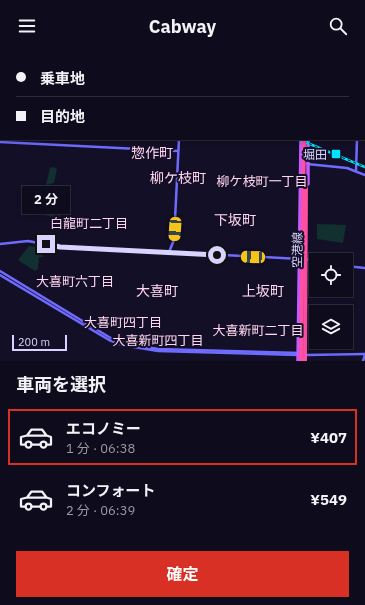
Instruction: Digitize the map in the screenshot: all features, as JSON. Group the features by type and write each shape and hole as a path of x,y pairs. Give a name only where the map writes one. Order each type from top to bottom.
{"highway":[{"path":"299,361 305,140"},
{"path":"305,140 305,361"},
{"path":"300,203 304,208 303,304 301,320"}],"main road":[{"name":"空港線","path":"299,361 300,162 305,140"},
{"name":"空港線","path":"305,140 308,164 305,361"}],"street":[{"path":"169,252 174,240 179,140"},
{"path":"356,171 357,140"},
{"path":"0,142 178,150"},
{"path":"300,162 347,168 365,175"},
{"path":"0,244 28,241 60,247 307,259"},
{"path":"353,267 365,268"},
{"path":"0,272 119,342 158,349 298,354"},
{"path":"0,275 109,340 122,345 158,351 365,354 363,361"}],"green space":[{"path":"53,167 57,169 54,183 47,185 45,194 48,195 48,206 51,207 53,200 51,195 55,185 62,186 59,218 44,215 45,212 40,210 50,168"},
{"path":"317,224 346,225 343,243 317,239"},
{"path":"29,246 43,248 43,257 39,257 38,269 35,271 18,260"}],"railway":[{"path":"300,140 365,167"}],"place":[{"name":"堀田","path":"336,154"}],"district":[{"name":"惣作町","path":"152,153"},
{"name":"柳ケ枝町","path":"178,178"},
{"name":"柳ケ枝町一丁目","path":"262,181"},
{"name":"下坂町","path":"235,220"},
{"name":"白龍町二丁目","path":"89,223"},
{"name":"大喜町六丁目","path":"75,281"},
{"name":"大喜町","path":"157,291"},
{"name":"上坂町","path":"263,291"},
{"name":"大喜町四丁目","path":"123,322"},
{"name":"大喜新町二丁目","path":"258,330"},
{"name":"大喜新町四丁目","path":"158,340"}],"route":[{"path":"46,244 60,247 217,255"}]}
